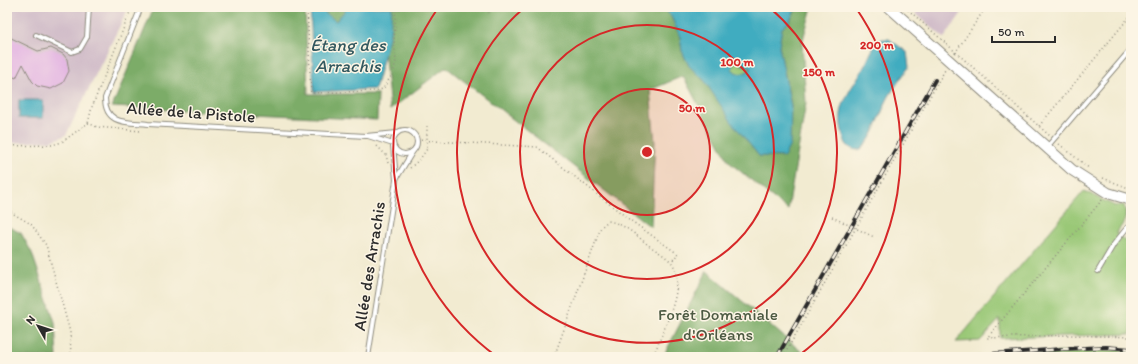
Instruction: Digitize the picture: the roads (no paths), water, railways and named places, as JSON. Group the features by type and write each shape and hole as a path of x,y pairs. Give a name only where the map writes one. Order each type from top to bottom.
{"street":[{"path":"889,7 953,56 1047,147 1084,179 1108,193 1130,196"}],"lane":[{"path":"36,35 72,52 80,49 87,37 89,7"},
{"name":"Allée de la Pistole","path":"141,7 105,98 105,109 119,121 148,124 366,136"},
{"path":"1047,147 1131,49"},
{"path":"366,136 398,133 408,130 414,134 417,140 414,149 396,180"},
{"path":"396,180 394,138 398,133"},
{"path":"366,136 394,144"},
{"path":"394,144 397,151 404,154 414,149"},
{"name":"Allée des Arrachis","path":"368,357 396,180"},
{"path":"1098,271 1114,244 1130,224 1130,196"}],"water":[{"name":"Étang des Arrachis","path":"310,7 322,7 325,13 336,21 348,7 392,7 390,34 375,89 314,92"},
{"path":"662,7 797,7 789,22 782,28 779,46 791,106 790,145 784,157 759,156 731,121 704,80 689,66 682,51 680,37 671,16","holes":["737,62 751,69 741,74 732,69 734,63"]},
{"path":"882,39 889,39 907,52 909,67 888,98 871,136 860,150 855,150 847,145 845,140 841,124 841,115 850,91 873,49"},
{"path":"19,100 43,100 43,118 19,118"}],"railway":[{"path":"777,357 935,80"},
{"path":"949,357 1106,347 1131,349"}],"park label":[{"name":"Forêt Domaniale d'Orléans","path":"718,324"}]}
